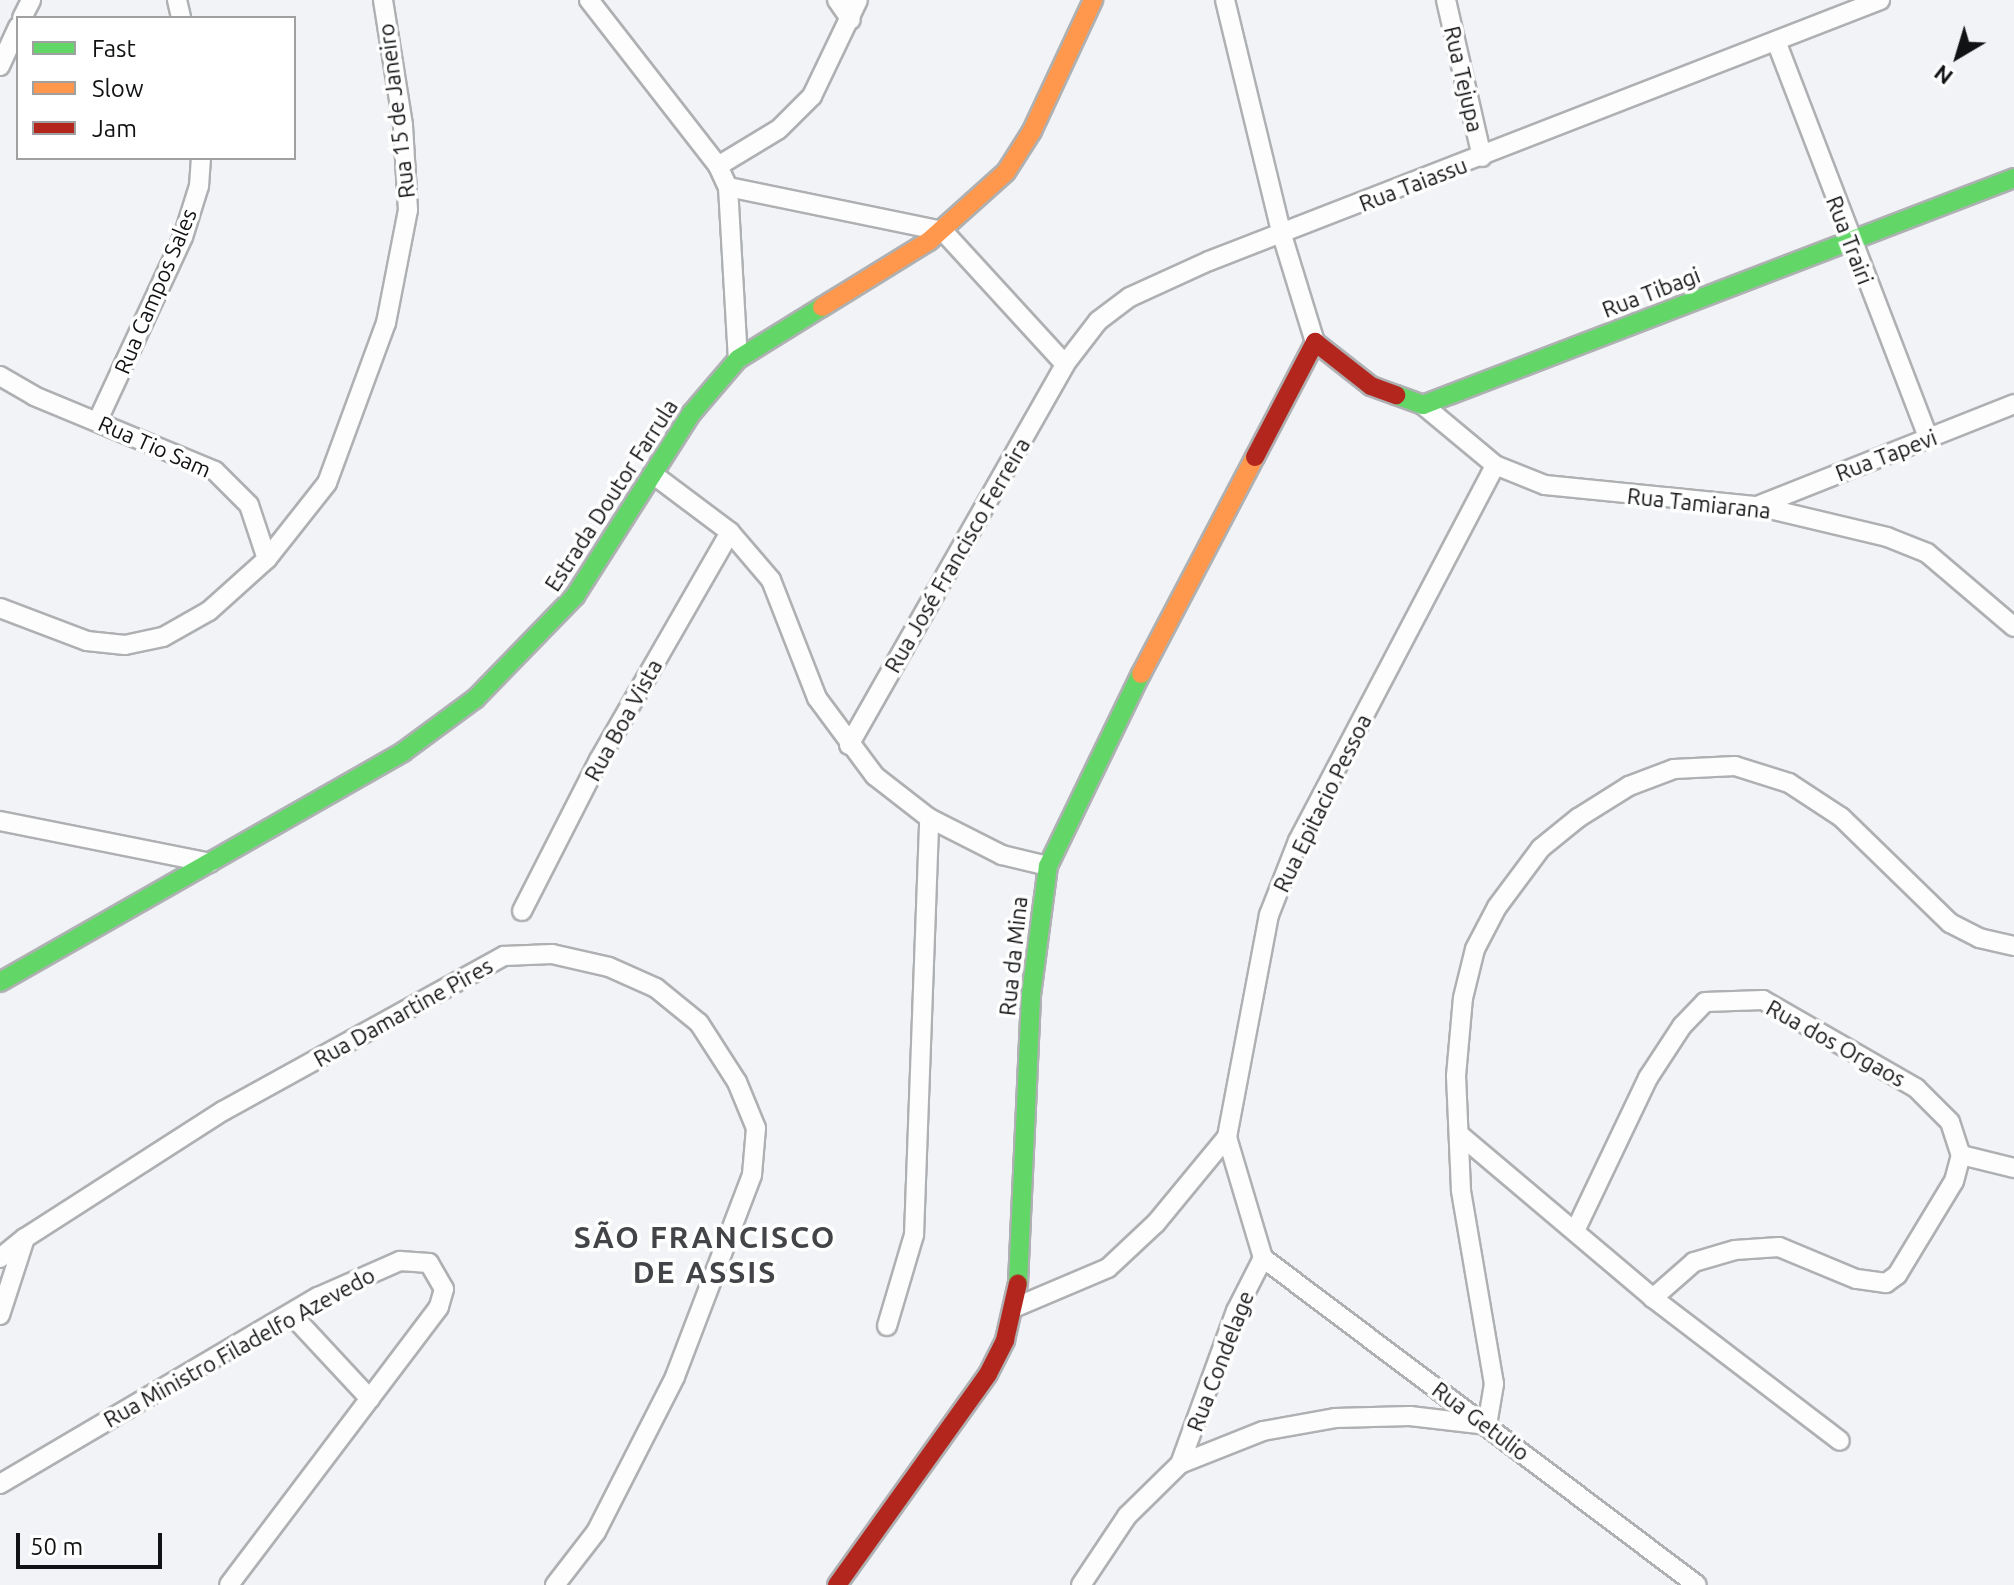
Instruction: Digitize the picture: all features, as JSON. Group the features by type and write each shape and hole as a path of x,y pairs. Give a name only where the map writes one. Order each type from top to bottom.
{"street":[{"name":"Rua 15 de Janeiro","path":"0,608 87,641 125,645 163,637 209,611 267,559 327,483 386,323 408,210 403,125 383,0"},
{"path":"589,0 718,166 728,187 738,359"},
{"path":"837,0 851,20"},
{"path":"718,166 798,112 826,74 858,0"},
{"name":"Estrada Doutor Farrula","path":"0,982 403,752 475,699 575,596 691,414 738,359 943,231 1013,162 1057,82 1093,0"},
{"path":"1225,0 1282,235 1315,342 1371,386 1423,405"},
{"name":"Rua Tejupa","path":"1446,0 1482,157"},
{"name":"Rua Taiassu","path":"1065,364 1098,321 1130,297 1780,40 1855,4 1880,0"},
{"path":"0,66 16,31"},
{"name":"Rua Trairi","path":"1780,40 1850,241 1928,438"},
{"name":"Rua Campos Sales","path":"98,420 183,237 199,186 201,160"},
{"name":"Rua Tibagi","path":"1423,405 2014,178"},
{"path":"728,187 943,231 1065,364"},
{"name":"Rua da Mina","path":"837,1585 988,1374 1016,1307 1022,1263 1031,995 1048,866 1095,762 1315,342"},
{"name":"Rua José Francisco Ferreira","path":"849,745 1065,364"},
{"name":"Rua Tio Sam","path":"0,376 34,396 215,471 249,505 267,559"},
{"name":"Rua Tapevi","path":"1757,506 2014,404"},
{"name":"Rua Tamiarana","path":"1423,405 1495,465 1545,485 1589,493 1757,506 1887,537 1927,553 2014,627"},
{"name":"Rua Epitacio Pessoa","path":"1263,1258 1227,1137 1269,915 1298,841 1495,465"},
{"path":"654,475 730,532 771,580 817,698 875,776 929,818 1002,855 1048,866"},
{"name":"Rua Boa Vista","path":"522,911 599,760 730,532"},
{"path":"1487,1425 1494,1384 1468,1245 1459,1134 1456,1076 1463,998 1475,949 1497,907 1541,848 1578,818 1629,786 1674,769 1735,766 1789,783 1841,817 1950,923 1979,938 2014,946"},
{"path":"887,1326 914,1235 929,818"},
{"path":"0,821 210,863"},
{"name":"Rua Damartine Pires","path":"0,1258 25,1238 223,1111 504,956 552,954 609,967 656,988 699,1023 737,1082 756,1128 752,1175 675,1377 596,1532 555,1585"},
{"name":"Rua dos Orgaos","path":"1575,1231 1648,1078 1682,1026 1705,1002 1763,1000 1916,1088 1950,1122 1961,1155"},
{"path":"1459,1134 1653,1298 1840,1441"},
{"path":"1016,1307 1108,1268 1156,1223 1227,1137"},
{"path":"1653,1298 1694,1262 1735,1250 1779,1247 1871,1282 1886,1283 1897,1275 1954,1181 1961,1155 2014,1168"},
{"path":"0,1315 25,1238"},
{"name":"Rua Ministro Filadelfo Azevedo","path":"0,1484 291,1314 400,1261 415,1258 438,1271 444,1289 439,1307 229,1585"},
{"name":"Rua Getulio","path":"1263,1258 1697,1585"},
{"name":"Rua Condelage","path":"1180,1464 1236,1311 1263,1258"},
{"path":"291,1314 370,1399"},
{"name":"Rua Condelage","path":"1081,1585 1127,1516 1180,1464 1263,1431 1335,1418 1410,1416 1487,1425"}],"traffic: fast":[{"path":"1396,395 1423,405 2014,178"},
{"path":"0,982 403,752 475,699 575,596 691,414 738,359 822,307"},
{"path":"1018,1283 1031,995 1048,866 1141,674"}],"traffic: slow":[{"path":"822,307 929,241 1006,172 1032,131 1093,0"},
{"path":"1141,674 1255,457"}],"traffic: jam":[{"path":"1255,457 1315,342 1371,386 1396,395"},
{"path":"837,1585 988,1374 1005,1340 1018,1283"}],"district":[{"name":"SÃO FRANCISCO DE ASSIS","path":"705,1254"}]}
